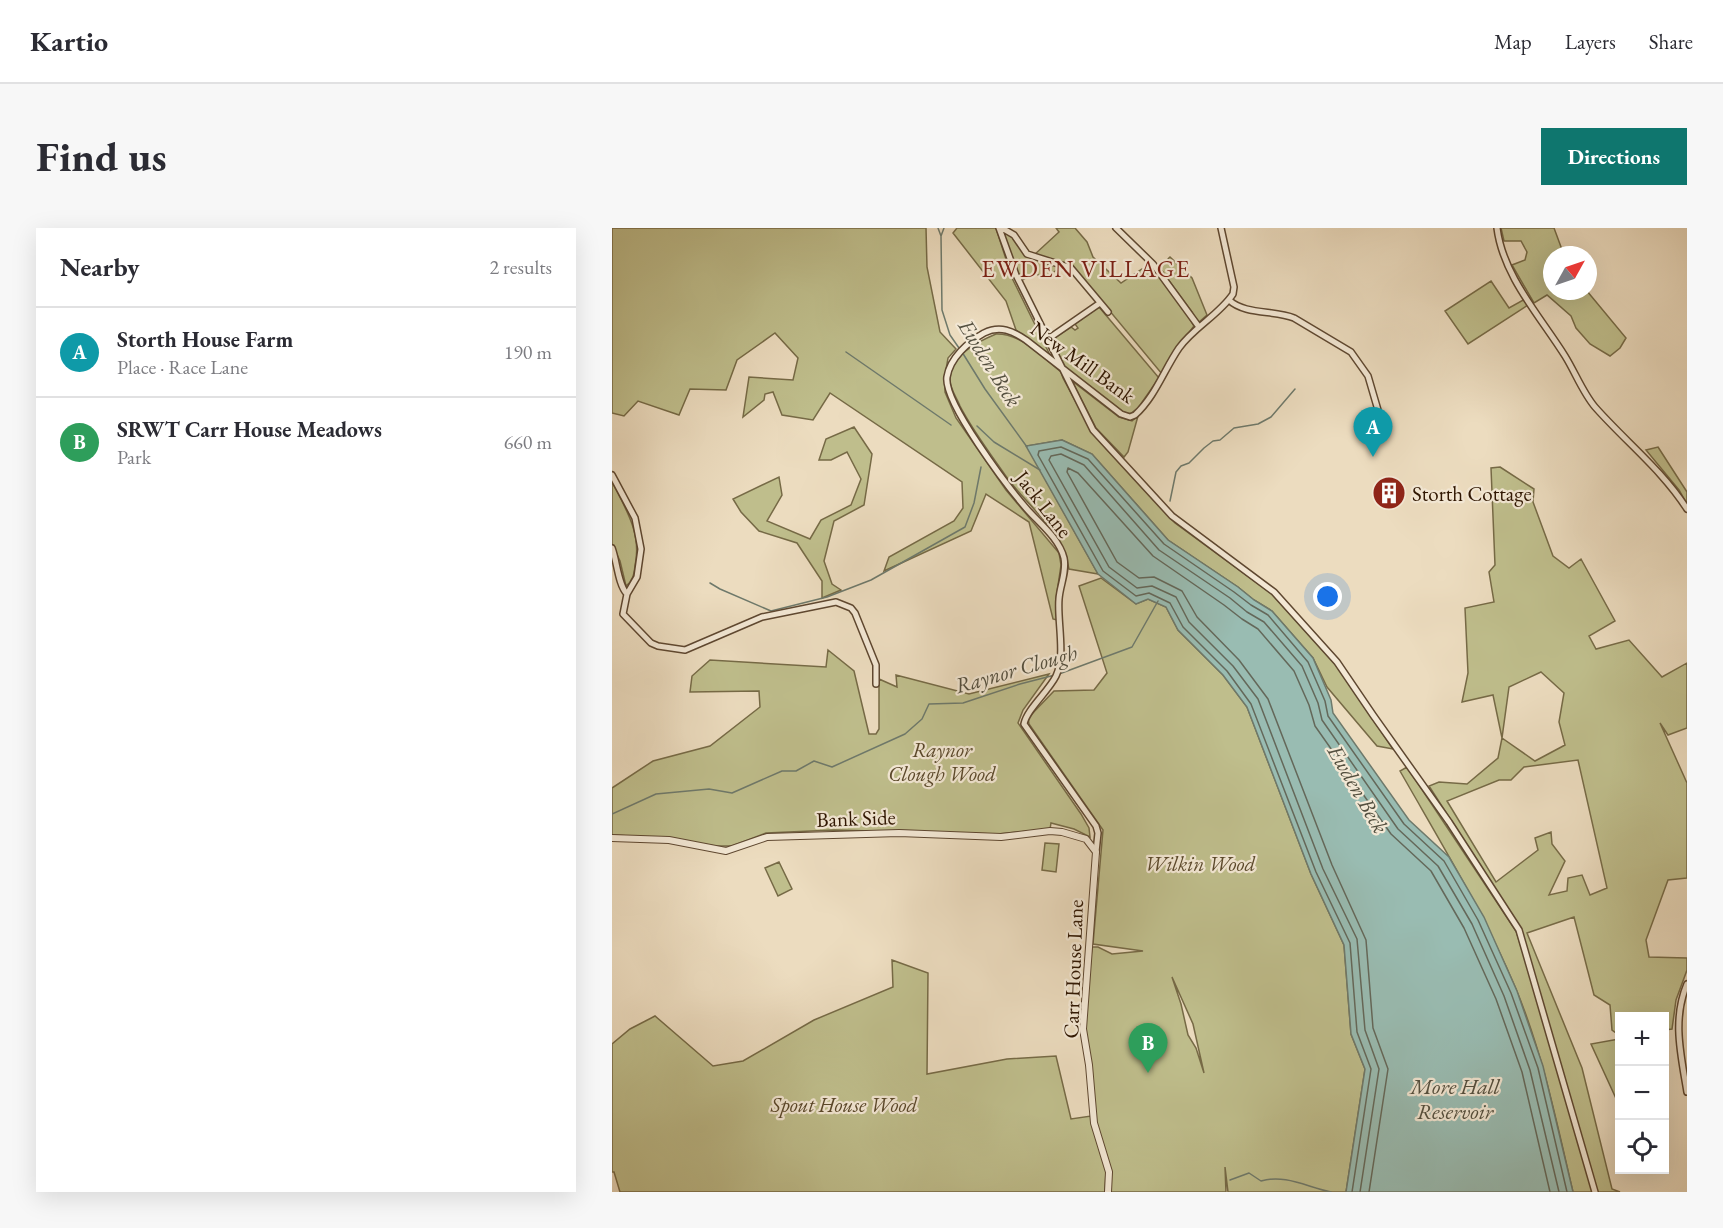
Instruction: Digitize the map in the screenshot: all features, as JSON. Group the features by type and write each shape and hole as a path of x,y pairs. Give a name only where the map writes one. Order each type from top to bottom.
{"street":[{"path":"1001,228 1014,235 1027,254 1071,268 1108,312"},
{"path":"1001,228 1016,275 1093,430 1169,513 1274,592 1337,662 1449,822 1519,930 1595,1192"},
{"path":"1116,228 1153,264 1199,327"},
{"path":"1221,228 1234,287 1229,300 1250,309 1284,314 1294,318 1351,352 1368,376 1380,417"},
{"path":"1497,228 1499,244 1508,269 1594,406 1653,465 1677,492 1687,509"},
{"name":"New Mill Bank","path":"958,411 948,392 947,378 954,359 970,343 988,331 1009,330 1020,336 1121,414 1130,417 1141,410 1179,349 1229,300"},
{"path":"1048,339 1100,303"},
{"name":"Jack Lane","path":"958,411 1005,482 1040,522 1064,558 1059,598 1060,665 1050,688 1025,716 1024,724 1096,826 1098,832 1096,852"},
{"path":"612,475 635,518 641,549 638,577 627,594 623,614 651,643 684,650 762,617 836,602 851,608 859,623 876,665 876,684"},
{"path":"612,548 622,590 627,594"},
{"name":"Bank Side","path":"612,838 669,840 726,851 767,837 899,833 1001,837 1056,831 1086,839 1096,852"},
{"name":"Carr House Lane","path":"1096,852 1083,1029 1094,1123 1109,1172 1108,1192"},
{"path":"1687,984 1679,1011 1677,1030 1687,1092"}],"green space":[{"path":"612,228 926,228 927,267 940,332 956,349 948,358 945,392 956,418 1006,490 1059,553 1061,565 1056,599 1057,620 1053,619 1029,522 986,494 971,531 884,571 889,557 954,521 963,508 962,482 830,393 813,420 782,415 773,392 765,394 764,400 743,417 749,377 793,380 798,358 775,333 737,360 726,390 690,389 679,415 638,401 624,416 612,413"},
{"path":"957,228 996,228 1012,278 1050,355 1016,330 1006,301 953,233"},
{"path":"1056,228 1075,228 1087,242 1093,257 1121,283 1142,269 1155,269 1180,303 1194,326 1176,349 1162,374 1075,269 1063,262 1034,255 1059,232"},
{"path":"1501,228 1554,228 1561,246 1543,246 1543,297 1534,303 1512,265 1525,260 1527,252 1521,241 1504,241"},
{"path":"1002,230 1013,237 1031,257 1061,267 1045,278 1034,273 1021,281"},
{"path":"1170,257 1192,278 1207,315 1198,323 1159,267"},
{"path":"1491,281 1509,308 1525,299 1528,305 1468,344 1445,311"},
{"path":"1553,300 1594,300 1626,338 1620,348 1610,356 1590,344 1576,328 1571,316"},
{"path":"1099,307 1159,378 1138,408 1130,414 1123,412 1065,367 1051,340 1071,327 1075,330 1078,328 1075,324"},
{"path":"996,334 1014,337 1023,342 1061,372 1091,430 1102,444 1175,523 1272,594 1336,665 1393,749 1377,746 1327,687 1313,658 1272,611 1168,540 1092,454 1062,440 1027,446 1098,574 1069,569 1060,543 989,452 965,415 951,387 951,371 960,357 973,345"},
{"path":"1072,381 1119,417 1132,421 1138,416 1128,452 1124,457 1096,428"},
{"path":"854,427 872,454 864,505 834,521 824,561 832,584 841,590 822,598 822,581 797,543 759,531 741,512 733,499 779,477 782,495 767,521 810,539 821,520 851,505 861,479 847,452 831,460 819,460 826,439"},
{"path":"1658,447 1687,492 1687,504 1679,490 1646,450"},
{"path":"1500,467 1534,489 1533,502 1553,556 1569,568 1581,559 1615,621 1589,636 1596,649 1629,640 1662,677 1687,663 1687,728 1668,735 1660,723 1687,783 1687,878 1668,880 1646,940 1649,957 1687,958 1687,970 1676,1000 1672,1029 1669,1029 1669,1012 1615,1012 1615,1032 1612,1030 1610,1005 1594,995 1574,917 1527,933 1582,1068 1612,1189 1620,1192 1573,1192 1542,1064 1516,989 1476,906 1400,771 1407,767 1516,931 1524,956 1526,947 1521,929 1429,786 1439,782 1467,784 1498,758 1502,738 1493,695 1462,702 1468,673 1465,608 1494,602 1489,572 1495,565 1491,468","holes":["1541,672 1564,693 1559,722 1565,745 1535,761 1502,738 1509,687","1578,760 1607,888 1590,895 1582,875 1568,878 1567,891 1549,895 1565,861 1552,844 1551,832 1535,838 1538,850 1496,882 1447,801 1499,780 1511,780 1524,767"]},
{"path":"612,482 631,522 636,543 634,575 626,586 620,561 612,544"},
{"name":"Wilkin Wood","path":"1101,578 1136,604 1148,599 1166,607 1178,630 1223,675 1247,707 1311,874 1344,945 1351,1034 1365,1069 1346,1192 1228,1192 1225,1167 1226,1192 1110,1192 1110,1168 1095,1120 1085,1021 1092,947 1098,947 1112,954 1143,951 1093,944 1103,830 1029,724 1028,718 1054,691 1094,690 1107,673 1079,586","holes":["1172,977 1193,1024 1204,1073 1196,1048 1188,1035"]},
{"name":"Raynor Clough Wood","path":"828,650 854,671 869,734 876,734 879,729 879,679 897,687 896,675 969,694 1049,674 1023,710 1018,723 1081,814 1089,828 1090,837 1074,829 1051,823 1050,829 998,834 834,830 766,833 732,846 715,846 667,838 612,835 612,788 653,761 710,746 760,707 759,691 690,692 692,676 710,660 826,667"},
{"path":"1045,843 1059,844 1056,872 1042,870"},
{"path":"779,862 792,889 778,896 765,868"},
{"name":"Spout House Wood","path":"892,960 928,973 927,1074 1007,1059 1056,1056 1071,1119 1091,1116 1106,1170 1105,1192 620,1192 614,1172 612,1172 612,1044 630,1029 655,1016 713,1066 743,1061 814,1020 893,987"},
{"path":"1615,1040 1615,1096 1591,1044"}],"water":[{"name":"More Hall Reservoir","path":"1062,440 1092,454 1168,540 1272,611 1313,658 1331,700 1333,713 1409,820 1449,857 1484,917 1517,991 1543,1066 1573,1192 1346,1192 1365,1069 1351,1034 1344,945 1311,874 1247,707 1223,675 1178,630 1166,607 1148,599 1136,604 1098,574 1026,446"}],"waterway":[{"name":"Ewden Beck","path":"938,228 941,236 942,310 950,335 959,348"},
{"name":"Ewden Beck","path":"941,236 944,228"},
{"path":"846,352 951,425"},
{"name":"Ewden Beck","path":"962,352 985,389 1027,447"},
{"path":"1170,501 1176,472 1181,466 1189,463 1204,448 1213,441 1220,440 1234,428 1258,424 1271,417 1295,389"},
{"name":"Ewden Beck","path":"977,426 994,442 1040,470"},
{"path":"710,583 771,611 827,597 871,580 965,527 974,503 981,467"},
{"name":"Raynor Clough","path":"1059,674 1132,647 1158,601"},
{"name":"Raynor Clough","path":"612,814 656,794 709,789 732,793 782,771 796,771 814,761 832,767 905,734 922,719 929,704 963,703 1055,675"},
{"path":"1230,1180 1249,1173 1261,1181 1287,1180 1331,1192"}],"place":[{"name":"Storth House Farm","path":"1373,457"},
{"name":"Storth Cottage","path":"1389,493"},
{"name":"SRWT Carr House Meadows","path":"1148,1073"}],"district":[{"name":"EWDEN VILLAGE","path":"1086,268"}]}
